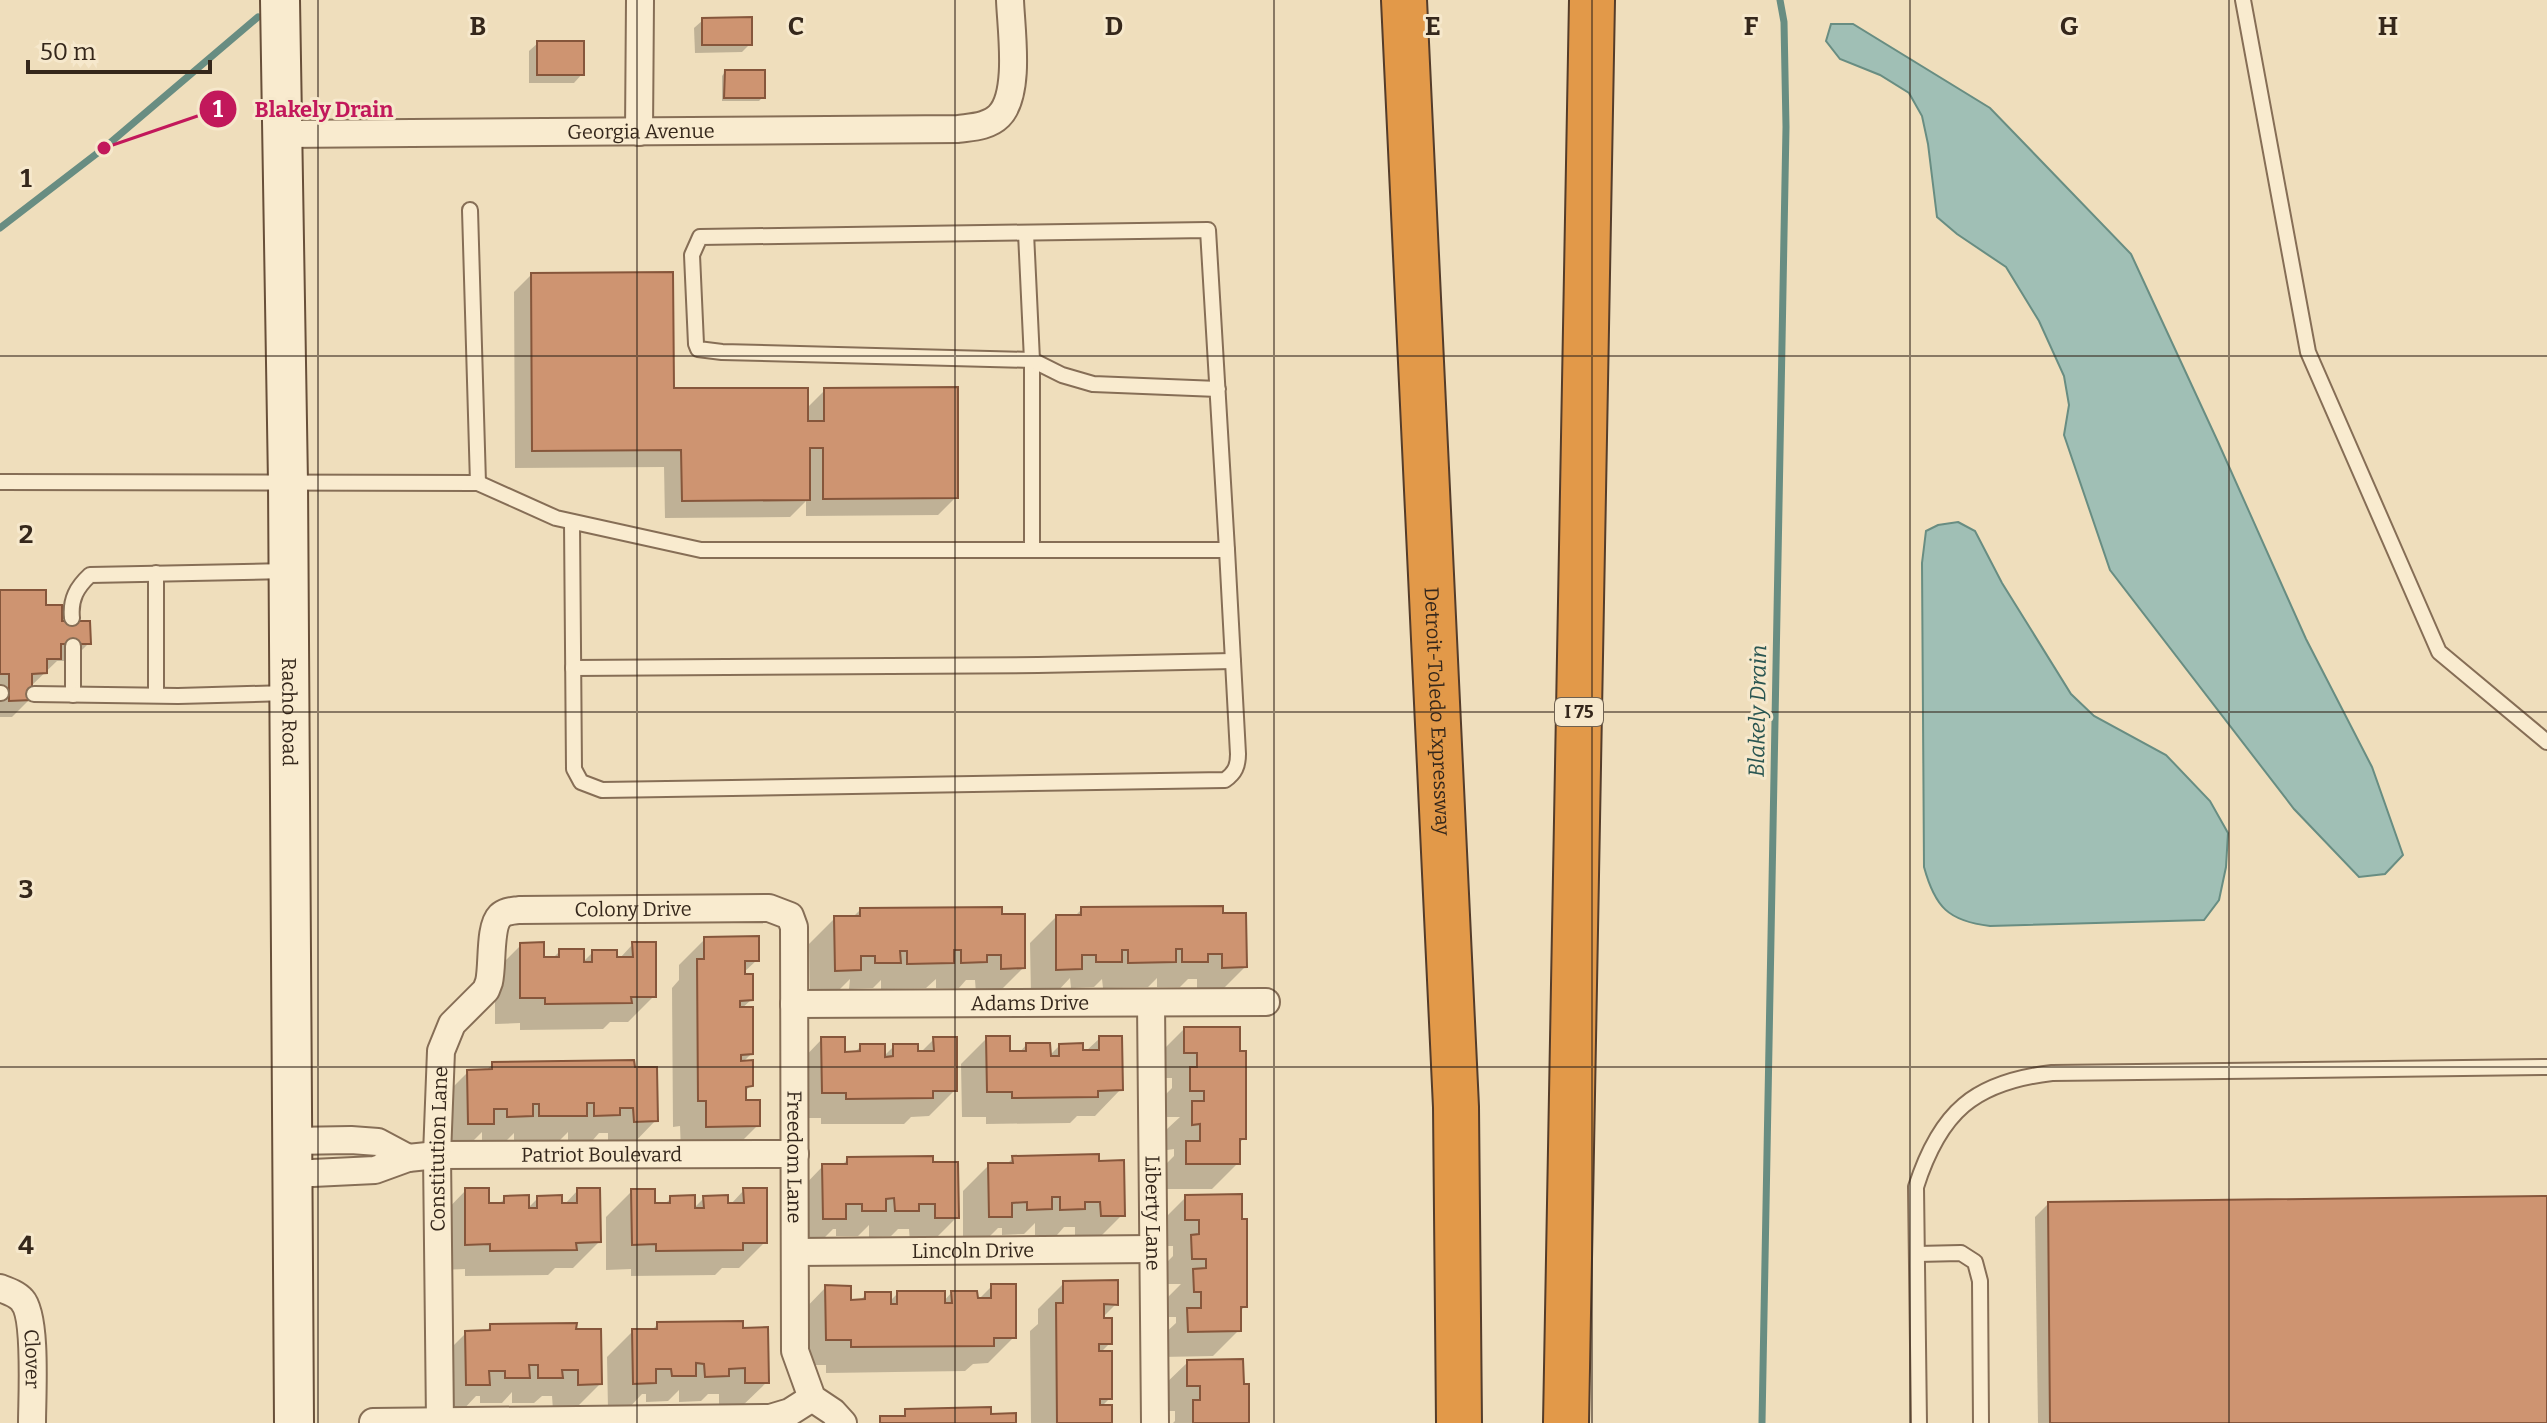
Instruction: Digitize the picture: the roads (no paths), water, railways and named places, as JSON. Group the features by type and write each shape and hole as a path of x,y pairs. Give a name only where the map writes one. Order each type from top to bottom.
{"highway":[{"name":"Detroit-Toledo Expressway","path":"1404,0 1456,1107 1459,1423"},
{"name":"I 75","path":"1566,1423 1592,0"}],"street":[{"name":"Racho Road","path":"280,0 288,483 294,1423"},
{"path":"639,132 640,0"},
{"name":"Georgia Avenue","path":"281,134 958,129 982,126 999,116 1008,98 1013,75 1010,0"},
{"name":"Colony Drive","path":"519,910 747,908"},
{"name":"Freedom Lane","path":"747,908 780,910 790,916 794,927 795,1351 812,1398"},
{"name":"Constitution Lane","path":"440,1421 437,1155 440,1064 446,1035 461,1013 486,990 498,918 507,912 519,910"},
{"name":"Adams Drive","path":"794,1004 1266,1002"},
{"name":"Liberty Lane","path":"1151,1003 1155,1423"},
{"name":"Patriot Boulevard","path":"291,1158 351,1140 378,1142 408,1158 437,1155 795,1154"},
{"name":"Lincoln Drive","path":"795,1252 1152,1249"},
{"name":"Clover","path":"11,1294 27,1308 31,1325 32,1423"},
{"path":"373,1422 770,1418 790,1412 812,1398 843,1423"}],"lane":[{"path":"2243,0 2308,352 2439,652 2547,742"},
{"path":"470,210 478,483"},
{"path":"572,522 574,769 581,782 602,790 1225,780 1238,764 1238,754 1218,389 1208,230 700,237 692,255 698,349 1032,360 1062,375 1093,384 1218,389"},
{"path":"1026,233 1032,360 1032,550"},
{"path":"0,482 478,483 556,518 701,550 1227,550"},
{"path":"72,618 76,588 90,575 287,571"},
{"path":"156,573 156,695"},
{"path":"73,646 73,695"},
{"path":"573,668 1233,661"},
{"path":"34,694 288,693"},
{"path":"1919,1423 1916,1187 1925,1158 1958,1110 1987,1089 2018,1077 2052,1073 2547,1067"},
{"path":"1917,1254 1961,1253 1975,1262 1980,1281 1981,1423"}],"water":[{"path":"1831,24 1853,24 1990,108 2131,254 2306,639 2372,767 2403,855 2385,874 2359,877 2294,809 2110,570 2064,435 2069,405 2064,376 2039,321 2006,267 1937,217 1922,116 1909,93 1880,75 1840,59 1826,41"},
{"path":"1958,522 1975,531 2002,583 2071,694 2094,716 2166,755 2210,801 2228,833 2226,867 2219,900 2204,920 1990,926 1954,916 1939,902 1924,867 1922,563 1926,531 1938,525"}],"waterway":[{"name":"Blakely Drain","path":"1762,1423 1786,127 1784,22 1780,0"},
{"name":"Blakely Drain","path":"0,228 104,148 258,17"}],"place":[{"name":"Blakely Drain","path":"104,148"}]}
